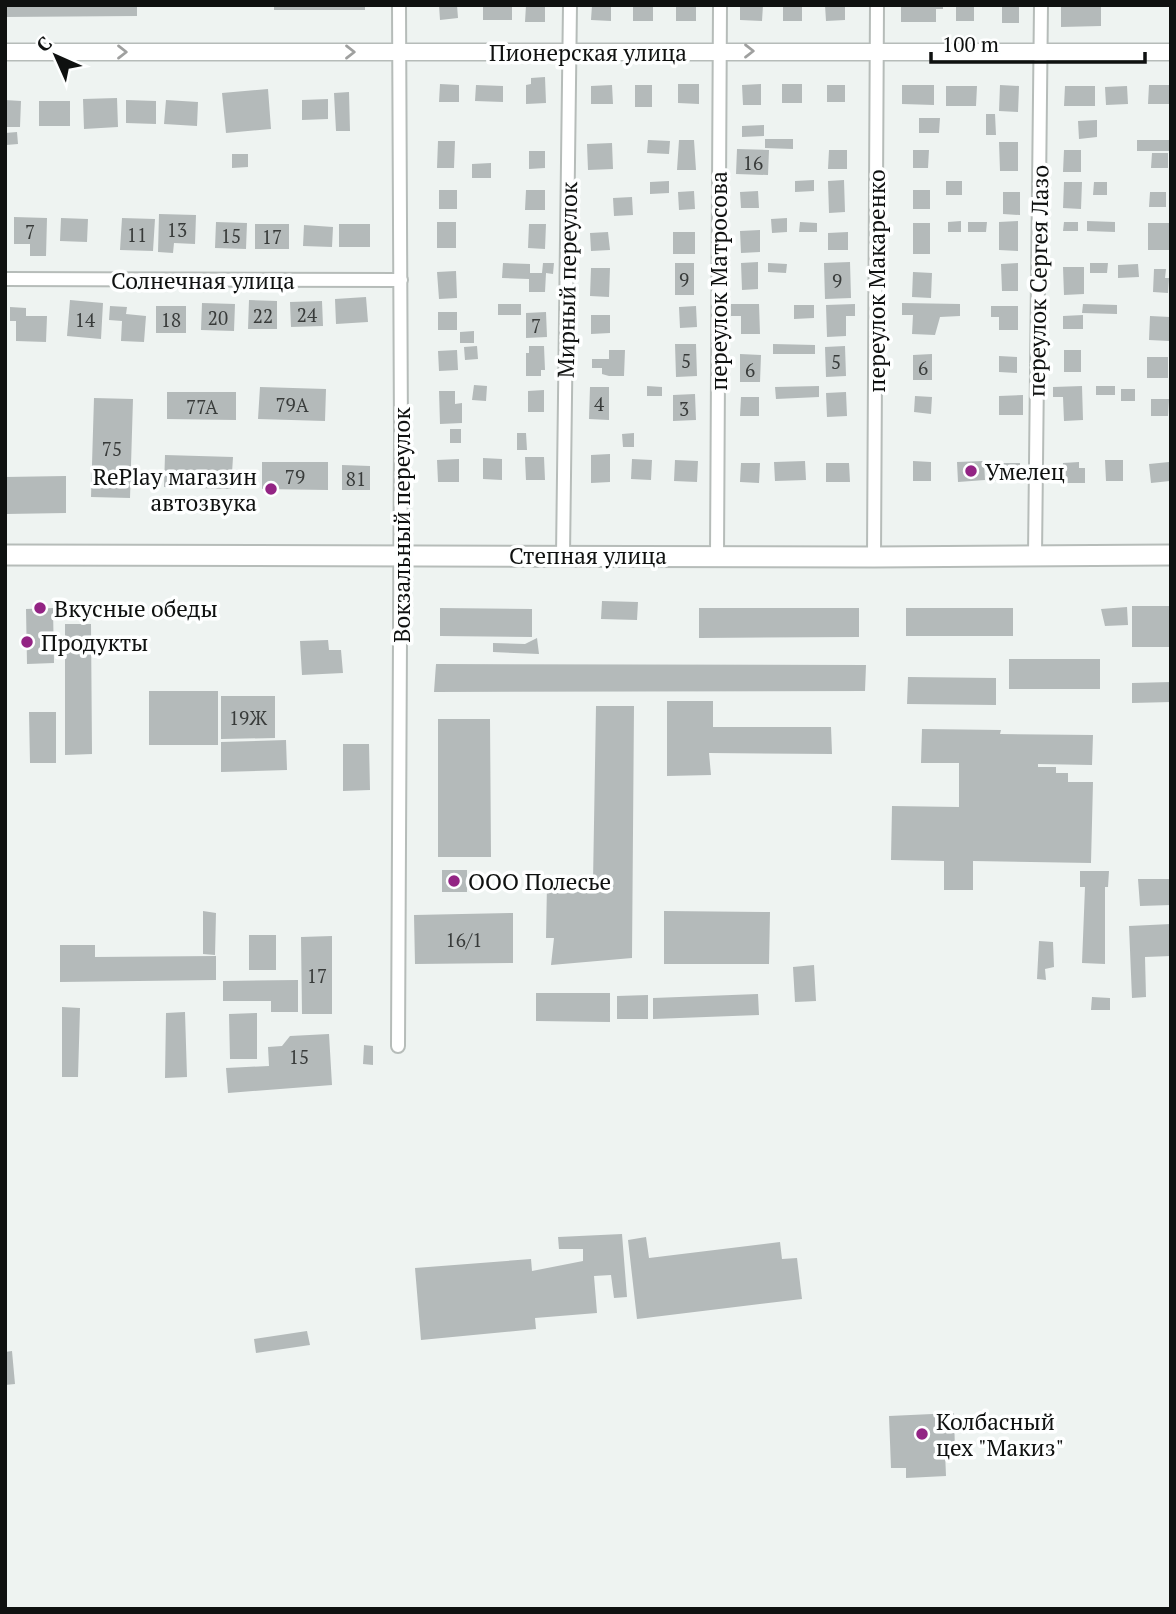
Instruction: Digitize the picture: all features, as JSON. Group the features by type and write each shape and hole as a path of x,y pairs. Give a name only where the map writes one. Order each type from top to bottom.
{"main road":[{"name":"Степная улица","path":"5,555 1171,555"}],"street":[{"name":"Вокзальный переулок","path":"398,1046 400,5"},
{"name":"Мирный переулок","path":"563,555 570,5"},
{"name":"переулок Матросова","path":"717,556 720,5"},
{"name":"переулок Макаренко","path":"874,557 877,5"},
{"name":"переулок Сергея Лазо","path":"1035,556 1041,5"},
{"name":"Пионерская улица","path":"5,52 1171,52"},
{"name":"Солнечная улица","path":"5,278 401,280"}],"building":[{"path":"5,5 137,5 137,16 5,17"},
{"path":"274,5 365,5 365,10 274,10"},
{"path":"439,5 457,5 458,18 440,20"},
{"path":"483,5 512,5 512,20 483,20"},
{"path":"526,5 545,5 545,22 525,22"},
{"path":"592,5 611,5 611,21 591,20"},
{"path":"633,5 653,5 653,21 633,21"},
{"path":"676,5 696,5 696,21 676,21"},
{"path":"740,5 763,5 762,21 740,20"},
{"path":"783,5 802,5 802,21 783,21"},
{"path":"825,5 845,5 845,20 826,21"},
{"path":"901,5 943,5 943,9 936,9 936,22 901,22"},
{"path":"1002,5 1019,5 1019,23 1002,23"},
{"path":"1061,5 1101,5 1101,26 1061,27"},
{"path":"956,6 974,6 974,21 956,21"},
{"path":"545,77 546,103 526,104 526,85 531,84 531,78"},
{"path":"440,84 459,85 459,102 439,102"},
{"path":"678,84 699,84 699,104 678,103"},
{"path":"761,84 761,105 743,105 742,85"},
{"path":"782,84 802,84 802,103 782,103"},
{"path":"476,85 503,86 503,102 475,101"},
{"path":"612,85 613,104 591,104 591,86"},
{"path":"635,85 652,85 652,107 635,107"},
{"path":"827,85 845,85 845,102 827,102"},
{"path":"902,85 934,85 934,105 902,104"},
{"path":"1000,85 1019,86 1018,112 999,111"},
{"path":"1149,85 1171,85 1171,104 1148,104"},
{"path":"946,86 977,86 976,106 946,106"},
{"path":"1065,86 1095,86 1095,106 1064,106"},
{"path":"1127,86 1128,104 1106,105 1105,87"},
{"path":"268,89 271,129 226,133 222,93"},
{"path":"349,92 350,131 336,131 334,93"},
{"path":"117,98 118,127 84,129 83,99"},
{"path":"328,99 328,119 302,120 302,100"},
{"path":"5,100 21,101 20,127 5,127"},
{"path":"126,100 156,101 156,124 126,123"},
{"path":"166,100 198,102 197,126 164,124"},
{"path":"39,101 70,101 70,126 39,126"},
{"path":"986,114 995,114 996,135 986,135"},
{"path":"919,118 940,118 939,133 919,133"},
{"path":"1097,120 1097,137 1079,139 1078,121"},
{"path":"764,125 764,136 742,137 742,126"},
{"path":"17,132 18,144 6,145 5,133"},
{"path":"765,139 793,139 793,149 765,148"},
{"path":"648,140 670,141 669,154 647,153"},
{"path":"679,140 694,140 696,170 677,170"},
{"path":"1137,140 1171,140 1171,151 1137,151"},
{"path":"438,141 455,141 454,168 437,168"},
{"path":"999,142 1018,142 1018,171 1000,171"},
{"path":"612,143 613,169 588,170 587,144"},
{"path":"737,149 769,150 768,175 736,174"},
{"path":"829,150 847,150 847,169 828,169"},
{"path":"913,150 929,150 928,168 913,168"},
{"path":"1064,150 1081,150 1081,172 1063,172"},
{"path":"529,151 545,151 545,168 529,169"},
{"path":"1152,153 1168,153 1168,168 1151,168"},
{"path":"232,154 248,154 248,167 232,168"},
{"path":"491,163 491,178 472,178 472,164"},
{"path":"814,180 814,191 795,192 795,181"},
{"path":"844,180 845,212 829,213 828,181"},
{"path":"669,181 669,193 650,194 650,182"},
{"path":"946,181 962,181 962,195 946,195"},
{"path":"1064,182 1082,182 1081,209 1063,208"},
{"path":"1094,182 1107,182 1107,195 1093,195"},
{"path":"439,190 457,190 457,209 439,209"},
{"path":"526,190 545,190 545,210 525,210"},
{"path":"913,190 930,190 930,209 913,209"},
{"path":"694,191 695,209 679,210 678,192"},
{"path":"758,191 759,208 741,208 740,192"},
{"path":"1003,192 1020,192 1020,215 1003,214"},
{"path":"1150,192 1166,192 1166,207 1149,207"},
{"path":"632,197 633,215 614,216 613,198"},
{"path":"159,214 196,215 195,244 174,243 173,253 158,252"},
{"path":"14,217 47,218 46,256 30,256 30,244 14,244"},
{"path":"61,218 88,219 87,242 60,241"},
{"path":"122,218 155,219 153,251 120,250"},
{"path":"787,218 787,232 772,233 771,219"},
{"path":"961,221 961,232 948,232 948,222"},
{"path":"1018,221 1018,251 999,250 999,222"},
{"path":"1087,221 1115,222 1115,232 1087,231"},
{"path":"216,222 247,223 246,249 215,248"},
{"path":"437,222 456,222 456,248 437,248"},
{"path":"800,222 817,223 817,232 799,232"},
{"path":"968,222 987,222 986,232 968,232"},
{"path":"1064,222 1078,222 1078,231 1063,231"},
{"path":"913,223 930,223 930,254 913,254"},
{"path":"1148,223 1169,223 1169,250 1148,250"},
{"path":"255,224 289,224 289,249 255,249"},
{"path":"339,224 370,224 370,247 339,247"},
{"path":"529,224 546,224 545,249 528,248"},
{"path":"304,225 333,227 332,247 303,246"},
{"path":"760,230 760,252 741,253 740,231"},
{"path":"608,232 610,250 591,251 590,233"},
{"path":"673,232 695,232 695,254 673,254"},
{"path":"848,232 848,250 828,250 828,233"},
{"path":"758,262 758,289 742,290 741,263"},
{"path":"850,262 851,298 825,299 824,263"},
{"path":"503,263 530,264 530,273 542,273 543,263 554,263 553,274 546,273 545,292 529,292 529,279 502,278"},
{"path":"675,263 694,263 694,295 675,295"},
{"path":"768,263 787,264 786,273 768,272"},
{"path":"1018,263 1018,291 1002,291 1001,264"},
{"path":"1090,263 1108,263 1107,273 1090,273"},
{"path":"1138,264 1139,277 1118,278 1118,265"},
{"path":"1063,267 1084,267 1084,294 1064,295"},
{"path":"591,268 610,268 609,297 590,296"},
{"path":"1154,269 1166,269 1165,278 1169,278 1168,293 1153,292"},
{"path":"456,271 457,298 439,299 437,272"},
{"path":"913,272 932,273 931,298 912,297"},
{"path":"366,297 368,322 336,324 335,299"},
{"path":"70,300 103,303 101,339 67,336"},
{"path":"249,300 277,301 277,329 248,329"},
{"path":"322,301 323,326 291,327 290,302"},
{"path":"202,303 235,304 234,331 201,330"},
{"path":"902,303 960,304 960,316 940,317 935,335 912,334 913,315 902,315"},
{"path":"498,304 521,304 521,315 498,315"},
{"path":"731,304 759,304 760,334 741,334 741,316 731,316"},
{"path":"855,304 855,316 846,316 846,336 827,337 826,305"},
{"path":"1083,304 1117,305 1117,314 1082,313"},
{"path":"794,305 814,305 814,318 794,319"},
{"path":"110,306 127,307 126,314 146,316 144,342 121,341 122,321 109,320"},
{"path":"156,306 186,306 186,333 156,333"},
{"path":"696,306 697,327 680,328 679,307"},
{"path":"991,306 1018,306 1018,330 999,330 999,317 991,317"},
{"path":"10,307 26,308 26,316 47,316 46,342 16,341 16,321 10,321"},
{"path":"438,312 457,312 457,330 438,330"},
{"path":"546,312 547,337 526,338 526,313"},
{"path":"591,315 610,315 610,333 591,334"},
{"path":"1083,315 1083,329 1063,329 1063,316"},
{"path":"1150,316 1170,317 1169,341 1149,340"},
{"path":"474,331 474,343 460,343 460,332"},
{"path":"675,344 696,344 697,376 676,377"},
{"path":"773,344 815,345 815,354 773,354"},
{"path":"477,346 478,359 465,360 464,347"},
{"path":"529,346 544,346 545,370 541,370 541,376 526,376 526,353 529,353"},
{"path":"845,346 846,376 826,377 825,347"},
{"path":"457,350 458,370 439,371 438,351"},
{"path":"609,350 625,350 624,376 609,376 602,374 602,368 592,368 592,359 609,359"},
{"path":"1064,350 1081,350 1081,372 1064,372"},
{"path":"740,354 761,355 760,382 740,382"},
{"path":"932,354 932,380 913,380 913,355"},
{"path":"999,356 1017,357 1017,373 999,372"},
{"path":"1147,357 1168,357 1168,378 1147,378"},
{"path":"474,385 487,386 486,401 472,400"},
{"path":"647,386 662,387 662,396 647,396"},
{"path":"819,386 819,397 776,399 775,387"},
{"path":"1082,386 1083,420 1064,421 1063,397 1053,397 1053,387"},
{"path":"1096,386 1115,386 1115,395 1096,395"},
{"path":"260,387 326,389 325,421 258,419"},
{"path":"590,387 609,387 609,420 589,419"},
{"path":"1121,389 1135,389 1135,401 1121,401"},
{"path":"544,390 544,412 528,412 528,391"},
{"path":"439,391 455,391 455,404 462,403 462,423 440,424"},
{"path":"167,392 236,392 236,420 167,419"},
{"path":"846,392 847,416 827,417 826,393"},
{"path":"695,394 696,420 673,421 673,395"},
{"path":"1023,395 1023,415 999,415 999,396"},
{"path":"915,396 932,397 931,414 914,412"},
{"path":"741,397 759,397 759,416 740,416"},
{"path":"94,398 133,399 130,498 91,497"},
{"path":"1151,399 1169,399 1168,416 1151,416"},
{"path":"450,429 461,429 461,443 450,443"},
{"path":"517,433 526,433 527,450 517,450"},
{"path":"634,433 634,447 623,447 622,434"},
{"path":"610,454 610,482 591,483 591,455"},
{"path":"165,455 233,457 231,489 164,487"},
{"path":"525,457 544,457 545,480 526,480"},
{"path":"483,458 502,459 502,480 483,479"},
{"path":"459,459 459,482 438,482 437,460"},
{"path":"632,459 652,460 651,480 631,479"},
{"path":"675,460 698,461 697,482 674,481"},
{"path":"1105,460 1123,460 1123,481 1106,481"},
{"path":"805,461 806,480 775,481 774,462"},
{"path":"913,461 931,462 931,481 913,481"},
{"name":"Умелец","path":"984,461 985,480 958,482 957,462"},
{"path":"262,462 328,462 328,490 262,489"},
{"path":"1079,462 1079,468 1085,468 1085,483 1062,483 1063,463"},
{"path":"1169,462 1170,481 1151,483 1149,464"},
{"path":"741,463 760,463 759,483 740,482"},
{"path":"826,463 849,463 850,482 826,482"},
{"path":"989,463 1020,463 1020,481 989,481"},
{"path":"342,465 370,466 370,490 342,490"},
{"path":"66,476 66,513 6,514 5,477"},
{"path":"602,601 638,602 637,620 601,619"},
{"path":"1132,606 1171,606 1171,647 1132,647"},
{"path":"1127,607 1128,625 1105,626 1101,609"},
{"path":"53,608 54,663 27,664 26,609"},
{"path":"440,608 532,609 532,637 440,636"},
{"path":"699,608 859,608 859,637 699,638"},
{"path":"906,608 1013,608 1013,636 906,636"},
{"path":"65,624 91,624 92,754 65,755"},
{"path":"537,638 539,654 493,652 493,643 525,644"},
{"path":"328,640 329,650 341,650 343,673 302,675 300,641"},
{"path":"1009,659 1100,659 1100,689 1009,689"},
{"path":"436,664 866,665 865,691 434,692"},
{"path":"908,677 996,678 996,705 907,704"},
{"path":"1171,682 1171,702 1132,703 1132,683"},
{"path":"149,691 218,691 218,745 149,745"},
{"path":"221,696 275,696 275,738 221,739"},
{"path":"667,701 713,701 713,727 831,727 832,754 709,753 711,775 667,776"},
{"path":"596,706 634,706 632,958 551,965 554,938 546,938 547,883 593,882"},
{"path":"29,712 56,712 56,763 30,763"},
{"path":"438,719 490,719 491,857 438,857"},
{"path":"922,729 1001,730 1000,734 1093,735 1092,765 1038,764 1038,767 1056,767 1056,773 1068,773 1068,782 1093,782 1091,863 973,861 973,890 944,890 944,861 891,860 892,806 959,807 959,763 921,763"},
{"path":"286,740 287,770 221,772 221,742"},
{"path":"343,744 369,744 370,790 343,791"},
{"name":"ООО Полесье","path":"442,870 467,870 467,892 442,892"},
{"path":"1080,871 1109,871 1108,887 1105,887 1105,964 1082,963 1085,887 1080,887"},
{"path":"1138,879 1171,879 1171,905 1140,906"},
{"path":"203,911 216,913 215,955 203,954"},
{"path":"664,911 770,912 769,964 664,964"},
{"path":"513,913 513,963 415,964 414,915"},
{"path":"1171,924 1171,956 1145,957 1146,997 1132,998 1129,926"},
{"path":"249,935 276,935 276,970 249,970"},
{"path":"332,936 332,1014 302,1014 301,937"},
{"path":"1039,941 1053,942 1054,967 1045,969 1046,980 1037,979"},
{"path":"60,945 95,945 95,957 216,956 216,980 60,982"},
{"path":"814,965 816,1001 795,1002 793,967"},
{"path":"298,980 298,1012 271,1012 271,1001 223,1001 223,981"},
{"path":"536,993 610,993 610,1022 536,1021"},
{"path":"758,994 759,1015 653,1019 653,998"},
{"path":"648,995 648,1019 617,1019 617,996"},
{"path":"1092,997 1110,998 1110,1010 1091,1010"},
{"path":"62,1007 80,1008 78,1077 62,1077"},
{"path":"185,1012 187,1077 165,1078 166,1013"},
{"path":"257,1013 257,1059 230,1059 229,1014"},
{"path":"329,1034 332,1085 228,1093 226,1068 269,1066 268,1047 282,1046 290,1036"},
{"path":"364,1045 373,1046 373,1065 363,1064"},
{"path":"622,1234 627,1297 614,1298 611,1275 594,1276 597,1313 535,1318 536,1329 421,1340 415,1268 531,1259 532,1271 583,1261 583,1249 559,1249 558,1237"},
{"path":"646,1237 649,1258 780,1242 782,1259 797,1258 802,1299 637,1319 628,1240"},
{"path":"307,1331 310,1345 256,1353 254,1339"},
{"path":"12,1351 15,1384 5,1385 5,1352"},
{"name":"Колбасный цех \"Макиз\"","path":"954,1413 955,1452 945,1452 946,1476 906,1478 906,1468 891,1468 889,1416"}],"place":[{"name":"Умелец","path":"971,471"},
{"name":"RePlay магазин автозвука","path":"271,489"},
{"name":"Вкусные обеды","path":"40,608"},
{"name":"Продукты","path":"27,642"},
{"name":"ООО Полесье","path":"454,881"},
{"name":"Колбасный цех \"Макиз\"","path":"922,1434"}]}
